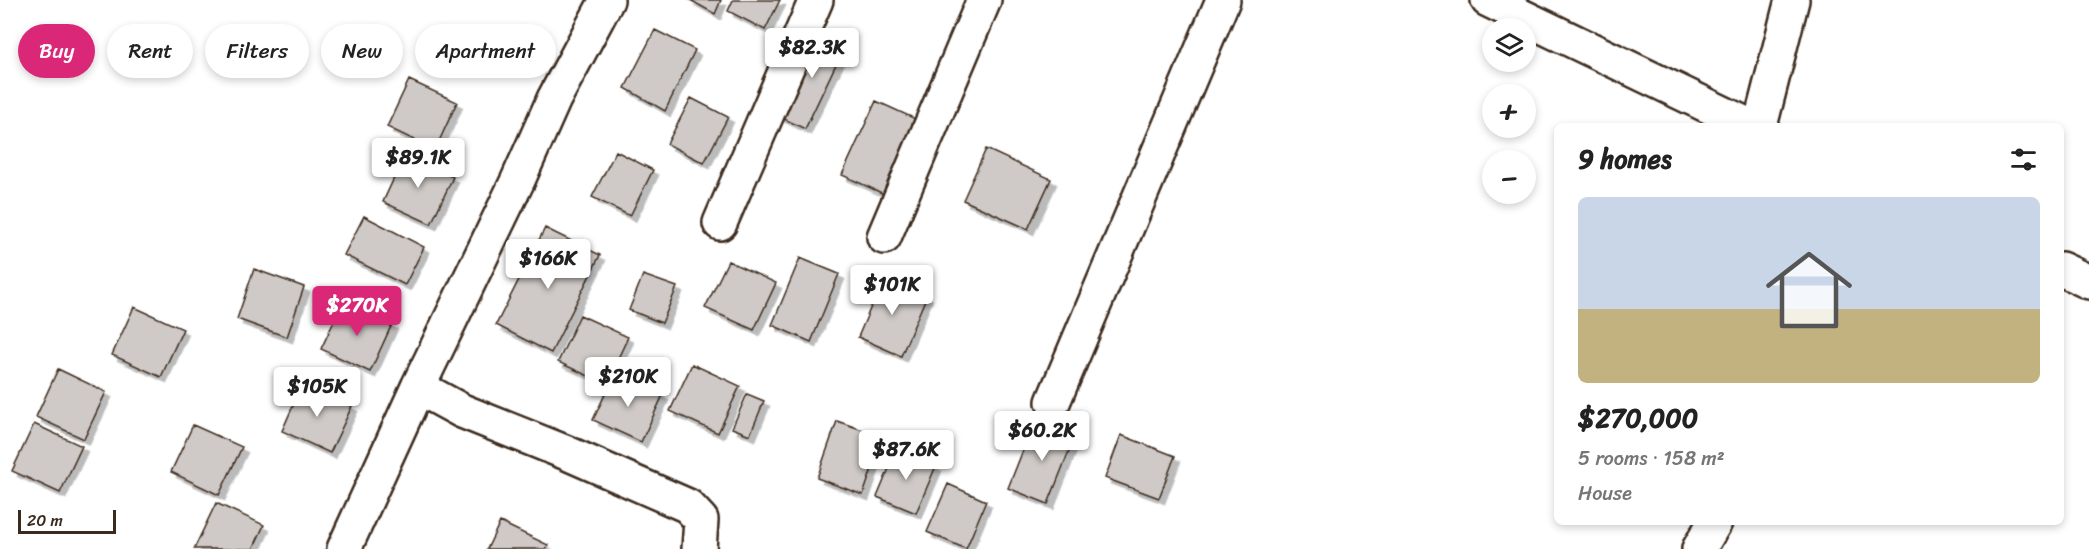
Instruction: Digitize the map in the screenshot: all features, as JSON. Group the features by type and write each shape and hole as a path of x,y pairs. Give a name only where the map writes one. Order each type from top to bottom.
{"street":[{"path":"344,549 554,99 607,0"},
{"path":"720,223 816,0"},
{"path":"884,237 984,0"},
{"path":"1053,402 1223,0"},
{"path":"1488,0 1744,123"},
{"path":"1761,123 1792,0"},
{"path":"2064,270 2089,282"},
{"path":"418,387 462,411 567,453 688,506 701,520 699,549"},
{"path":"1698,549 1713,525"}],"building":[{"path":"690,0 721,0 715,14"},
{"path":"733,0 780,0 765,30 728,11"},
{"path":"820,29 847,41 805,129 778,116"},
{"path":"655,30 695,50 665,111 625,88"},
{"path":"409,80 457,102 435,150 387,127"},
{"path":"691,98 728,117 704,163 667,144"},
{"path":"876,101 918,120 884,194 842,175"},
{"path":"986,149 1051,179 1028,229 963,200"},
{"path":"616,151 653,170 630,216 592,197"},
{"path":"405,154 453,177 431,224 383,202"},
{"path":"364,216 424,247 405,285 344,255"},
{"path":"545,228 600,255 551,353 496,325"},
{"path":"800,258 839,274 811,342 772,325"},
{"path":"728,261 776,283 754,330 705,308"},
{"path":"254,269 304,287 287,337 237,319"},
{"path":"643,275 677,287 662,323 629,310"},
{"path":"884,276 927,295 901,356 858,337"},
{"path":"343,302 392,324 370,372 321,349"},
{"path":"134,307 183,329 161,377 112,355"},
{"path":"580,315 628,337 606,384 558,362"},
{"path":"692,364 740,386 718,433 670,411"},
{"path":"58,369 106,392 84,439 36,417"},
{"path":"615,373 663,395 641,442 593,420"},
{"path":"303,383 352,406 330,453 282,431"},
{"path":"747,394 764,401 750,435 732,428"},
{"path":"1035,420 1075,436 1048,504 1008,488"},
{"path":"837,421 883,437 863,495 817,478"},
{"path":"34,424 82,446 60,493 12,471"},
{"path":"193,425 242,447 219,495 171,472"},
{"path":"1121,435 1175,456 1159,498 1105,478"},
{"path":"897,449 936,466 916,513 877,497"},
{"path":"948,484 986,501 966,549 927,532"},
{"path":"216,503 264,525 253,549 194,549"},
{"path":"500,522 548,545 546,549 487,549"}]}
